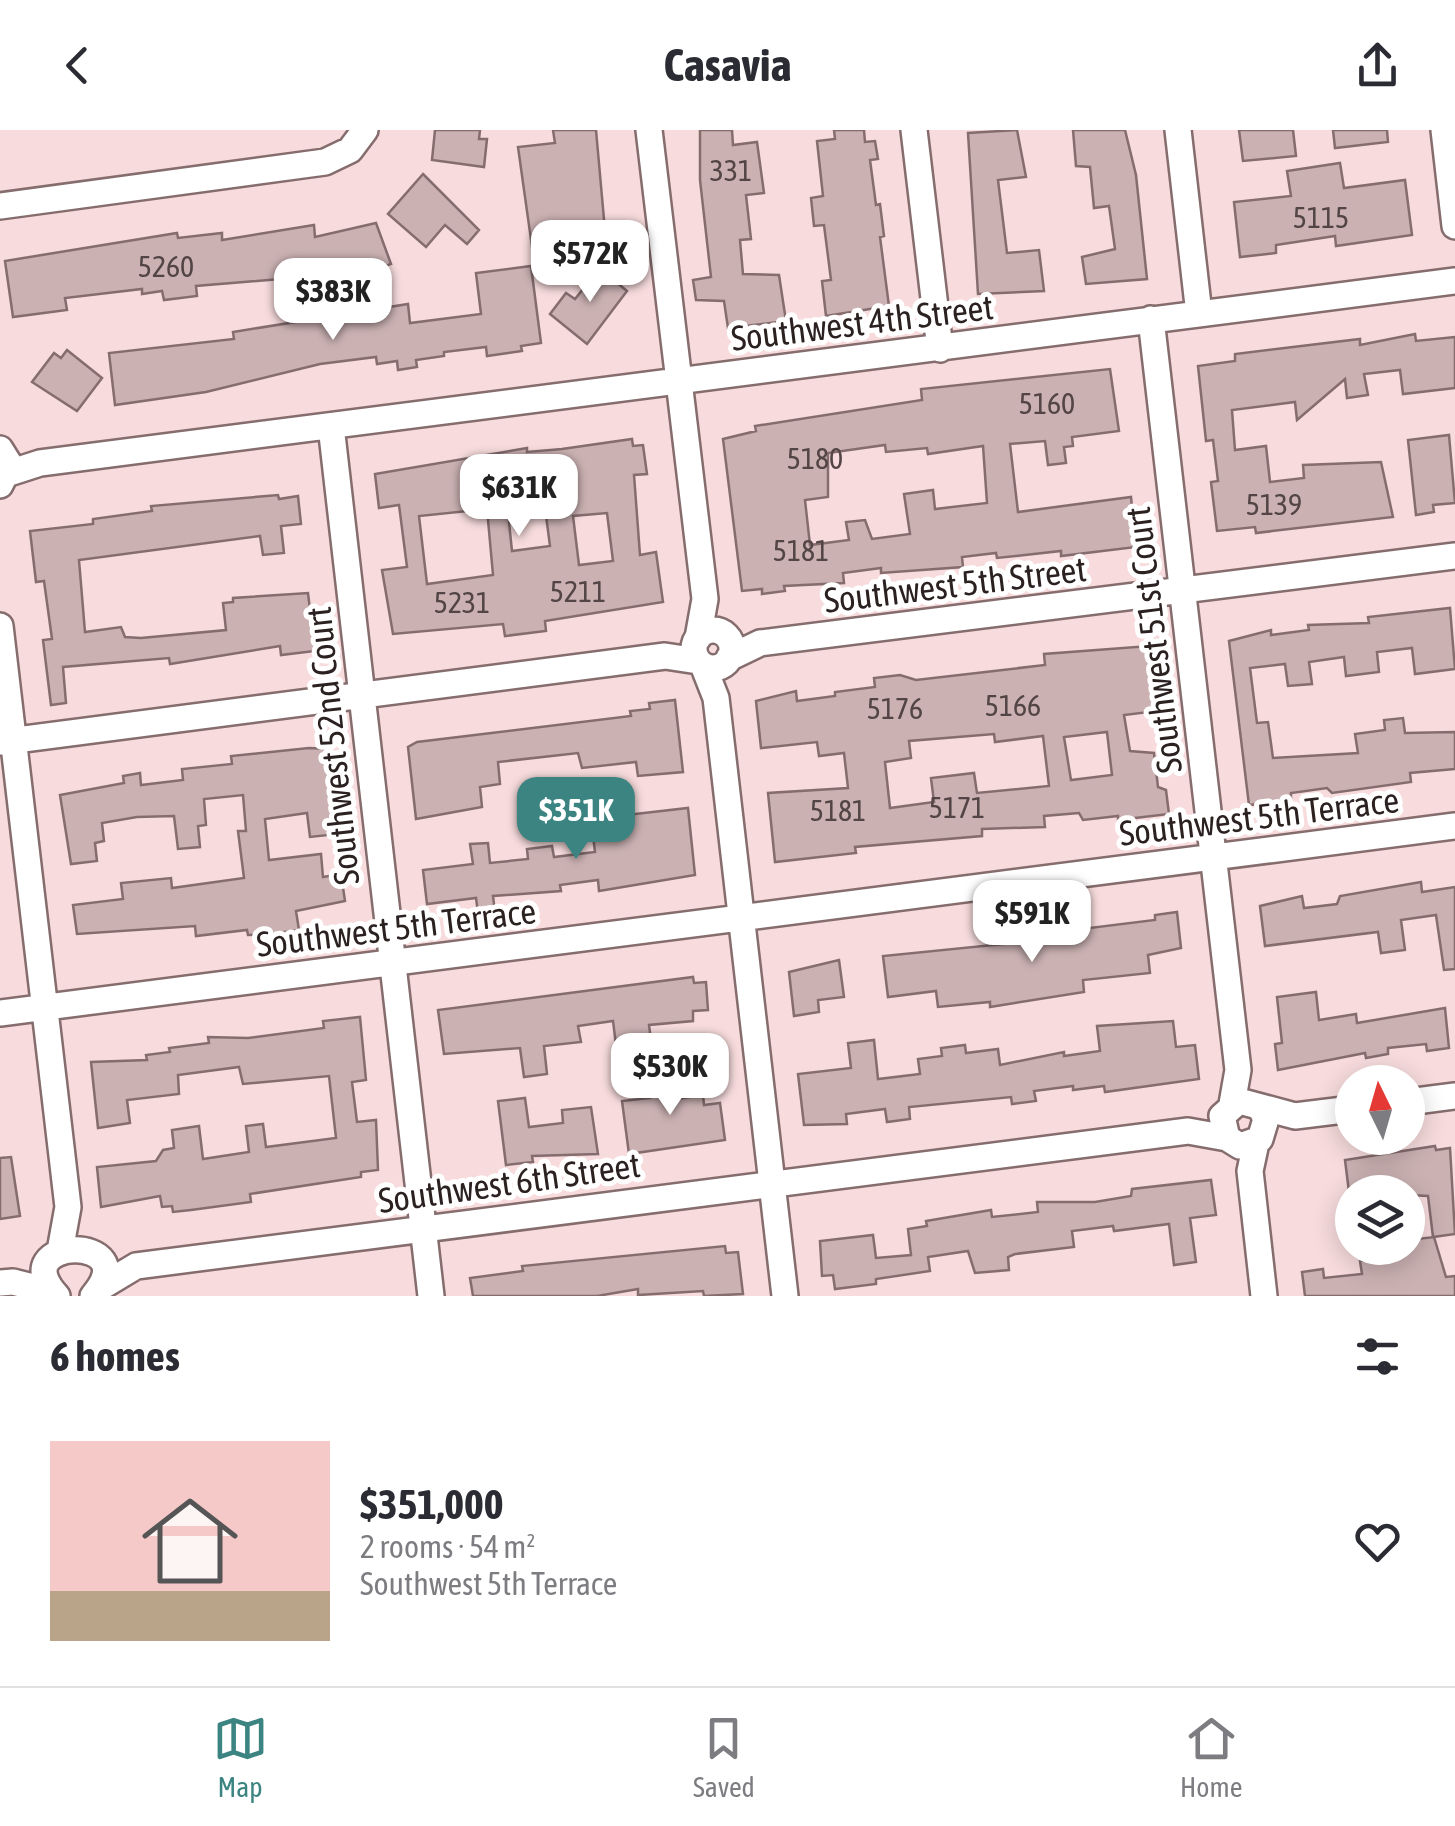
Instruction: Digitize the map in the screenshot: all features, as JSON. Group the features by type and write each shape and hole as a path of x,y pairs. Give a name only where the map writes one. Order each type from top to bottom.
{"street":[{"path":"649,130 785,1296"},
{"path":"914,130 940,348"},
{"path":"1178,130 1199,314"},
{"path":"1444,130 1455,226"},
{"path":"0,206 313,164 340,156 362,136"},
{"name":"Southwest 4th Street","path":"4,465 1455,282"},
{"name":"Southwest 51st Court","path":"1151,320 1264,1296"},
{"name":"Southwest 52nd Court","path":"331,426 431,1296"},
{"name":"Southwest 5th Street","path":"7,741 1455,556"},
{"path":"0,626 7,741 45,1007 68,1207 48,1280 55,1294"},
{"name":"Southwest 5th Terrace","path":"0,1013 1455,826"},
{"path":"1425,1100 1455,1096"},
{"name":"Southwest 6th Street","path":"56,1256 74,1246 136,1266 1335,1111"},
{"path":"68,1207 104,1272 97,1292"},
{"path":"6,1283 56,1256"},
{"name":"Southwest 6th Street","path":"97,1292 136,1266"},
{"path":"6,1283 55,1294"}],"building":[{"path":"435,130 480,130 479,139 487,139 484,167 432,160"},
{"path":"553,130 596,130 607,253 534,261 518,147 555,143"},
{"path":"700,130 732,130 733,145 757,142 764,193 746,195 751,239 740,240 743,274 779,275 786,321 728,328 724,301 696,300 693,280 711,277 700,180"},
{"path":"834,130 864,130 865,142 875,141 878,159 870,160 876,205 880,204 889,306 826,316 822,281 831,280 824,225 814,226 811,198 823,196 817,141 835,139"},
{"path":"1017,130 1026,177 998,180 1007,253 1039,250 1044,291 978,294 968,133"},
{"path":"1073,130 1125,130 1136,175 1147,279 1086,284 1082,257 1115,249 1109,206 1094,208 1090,167 1076,166"},
{"path":"1239,130 1293,130 1296,156 1243,161"},
{"path":"1333,130 1387,130 1388,142 1335,148"},
{"path":"1340,163 1344,188 1405,180 1412,235 1336,246 1335,236 1276,245 1276,253 1240,257 1234,202 1291,196 1287,171"},
{"path":"423,174 479,230 467,244 445,225 426,247 388,214"},
{"path":"376,223 391,264 359,275 355,262 316,276 196,286 197,296 164,300 162,291 142,294 142,289 65,298 67,310 13,317 5,261 177,233 178,238 222,233 222,240 314,225 315,237"},
{"path":"608,258 610,277 627,291 587,344 550,314 566,293 575,299"},
{"path":"531,266 541,343 521,346 522,351 487,356 486,347 444,352 444,356 416,360 417,367 398,370 397,361 377,364 376,357 320,364 206,392 115,405 109,353 234,339 233,332 408,304 410,323 481,314 476,273"},
{"path":"1415,334 1416,341 1455,337 1455,388 1403,394 1400,370 1364,374 1368,395 1347,398 1345,379 1297,420 1295,402 1232,410 1235,450 1266,446 1270,482 1304,478 1303,465 1381,462 1393,517 1256,533 1255,527 1217,531 1211,482 1218,481 1213,440 1206,441 1198,366 1235,361 1235,354 1360,339 1360,345"},
{"path":"67,350 102,378 77,411 32,382 54,353 61,358"},
{"path":"1110,369 1119,431 1072,437 1073,446 1064,447 1066,463 1048,465 1045,441 1010,444 1018,512 1131,497 1136,547 1061,556 1061,551 997,558 996,553 962,557 963,567 881,573 881,568 843,573 844,583 784,586 785,591 762,594 762,589 742,591 723,439 756,431 755,426 922,400 921,389","holes":["885,445 886,452 927,448 928,454 983,446 987,503 935,509 933,490 904,494 910,534 872,539 865,520 846,522 849,540 810,545 805,500 828,497 828,453"]},
{"path":"1449,435 1455,503 1433,505 1434,512 1416,515 1408,440"},
{"path":"632,439 633,446 643,445 647,474 634,475 640,555 656,552 663,602 545,621 546,631 505,636 503,624 393,634 382,570 407,567 399,505 379,508 375,474 527,448 527,452","holes":["545,508 550,546 512,551 508,513","487,509 493,575 427,584 419,516","607,513 613,561 579,565 573,516"]},
{"path":"278,495 279,499 298,496 301,524 281,526 284,553 263,555 260,536 79,560 85,632 121,627 125,637 141,638 226,630 223,603 233,602 233,598 308,593 315,651 281,655 280,646 170,664 169,658 63,667 66,703 51,705 43,640 52,639 44,581 36,582 30,531 93,524 93,519 152,511 151,506"},
{"path":"1450,608 1455,669 1415,674 1412,648 1377,652 1379,672 1346,676 1344,657 1309,662 1312,684 1288,686 1285,664 1250,668 1257,723 1268,722 1273,758 1358,753 1355,734 1385,730 1384,720 1403,718 1405,733 1455,732 1455,769 1410,773 1411,782 1332,793 1327,788 1291,793 1291,798 1249,805 1229,641 1271,630 1271,635 1309,630 1308,625 1369,623 1368,617"},
{"path":"1149,646 1157,711 1124,715 1130,751 1154,753 1158,787 1166,790 1169,814 1118,820 1118,816 1083,820 1079,813 1044,816 1045,827 982,829 982,836 855,847 856,853 775,862 768,793 848,788 844,753 819,756 817,742 761,748 756,701 796,691 797,701 835,696 835,692 875,687 874,678 900,675 916,680 1045,665 1044,654","holes":["1107,732 1112,775 1071,780 1064,737","994,734 995,742 1043,736 1049,786 977,793 974,773 931,778 934,802 890,808 885,762 911,758 909,741"]},
{"path":"675,700 683,772 638,776 636,762 582,768 578,753 498,762 500,784 480,787 482,807 416,819 408,747 417,742 631,716 630,711 650,709 649,703"},
{"path":"328,749 338,834 310,837 307,813 265,819 269,860 321,854 323,877 341,874 345,901 296,911 299,930 270,934 248,935 247,930 196,936 195,926 77,934 73,905 123,899 121,883 171,878 172,888 244,878 238,831 246,831 243,795 204,799 206,825 198,826 200,847 178,849 174,816 137,817 102,823 104,841 95,843 97,861 71,864 60,795 124,783 123,776 140,773 141,785 183,780 182,769 232,764 231,756"},
{"path":"688,808 695,875 599,891 598,880 560,885 561,891 493,896 495,912 478,913 476,898 427,904 423,870 473,864 470,844 488,843 490,863 528,859 527,849 552,846 554,857 595,852 591,819"},
{"path":"1421,882 1422,892 1455,887 1455,969 1444,970 1436,915 1401,920 1405,950 1381,953 1378,932 1265,946 1260,906 1302,896 1304,908 1337,904 1340,896"},
{"path":"1177,912 1181,948 1148,955 1150,973 1083,980 1084,992 990,1007 990,1002 938,1007 936,991 888,997 883,956 1074,937 1073,930 1155,920 1155,915"},
{"path":"839,960 844,997 818,1000 819,1012 794,1016 789,972"},
{"path":"693,977 694,983 706,982 708,1010 693,1011 693,1021 649,1025 653,1056 618,1061 613,1021 578,1026 581,1042 544,1046 547,1074 524,1077 520,1048 444,1054 438,1010"},
{"path":"1316,992 1319,1020 1356,1014 1357,1023 1445,1008 1449,1048 1427,1051 1426,1044 1388,1048 1388,1054 1366,1058 1365,1053 1278,1070 1275,1044 1282,1043 1277,997"},
{"path":"360,1017 366,1080 352,1082 357,1122 376,1120 378,1170 361,1172 361,1177 250,1194 251,1202 173,1212 172,1206 162,1207 160,1196 101,1207 97,1167 156,1161 163,1150 174,1148 172,1130 199,1126 203,1159 249,1152 246,1126 263,1124 266,1147 336,1138 329,1076 243,1084 239,1067 178,1075 179,1094 127,1100 130,1123 98,1128 91,1062 147,1060 146,1055 170,1052 169,1048 209,1043 208,1037 248,1038 324,1028 323,1021"},
{"path":"1173,1021 1176,1047 1195,1045 1199,1079 1105,1092 1104,1086 1073,1090 1073,1086 1034,1091 1036,1101 1012,1104 1011,1097 909,1107 910,1119 887,1122 885,1109 846,1114 847,1124 804,1125 798,1074 851,1068 848,1043 874,1040 878,1079 920,1074 918,1059 942,1056 941,1048 965,1045 966,1053 998,1049 1000,1065 1064,1052 1064,1056 1100,1051 1097,1026"},
{"path":"666,1065 669,1100 703,1095 704,1105 720,1103 725,1140 629,1154 622,1101 650,1098 647,1067"},
{"path":"525,1098 529,1127 563,1123 562,1110 591,1107 598,1154 532,1156 533,1162 506,1165 498,1101"},
{"path":"1425,1148 1450,1148 1455,1234 1433,1237 1425,1175 1347,1175 1345,1160 1425,1155"},
{"path":"11,1157 20,1216 0,1219 0,1158"},
{"path":"1211,1180 1216,1215 1190,1218 1196,1262 1174,1265 1169,1224 1114,1231 1113,1226 1072,1231 1074,1247 1015,1254 1008,1257 1009,1270 975,1273 968,1251 928,1257 930,1271 876,1279 876,1284 835,1289 833,1275 822,1276 820,1241 873,1235 876,1258 911,1255 908,1229 927,1226 926,1221 991,1210 992,1217 1038,1212 1037,1202 1095,1202 1131,1196 1132,1189"},
{"path":"1434,1237 1446,1277 1455,1276 1455,1296 1305,1296 1302,1272 1323,1269 1324,1278 1362,1274 1361,1265 1425,1265 1425,1238"},
{"path":"725,1246 726,1253 738,1252 743,1294 704,1296 703,1291 638,1295 638,1289 597,1296 473,1296 470,1278 523,1271 522,1266"}]}
